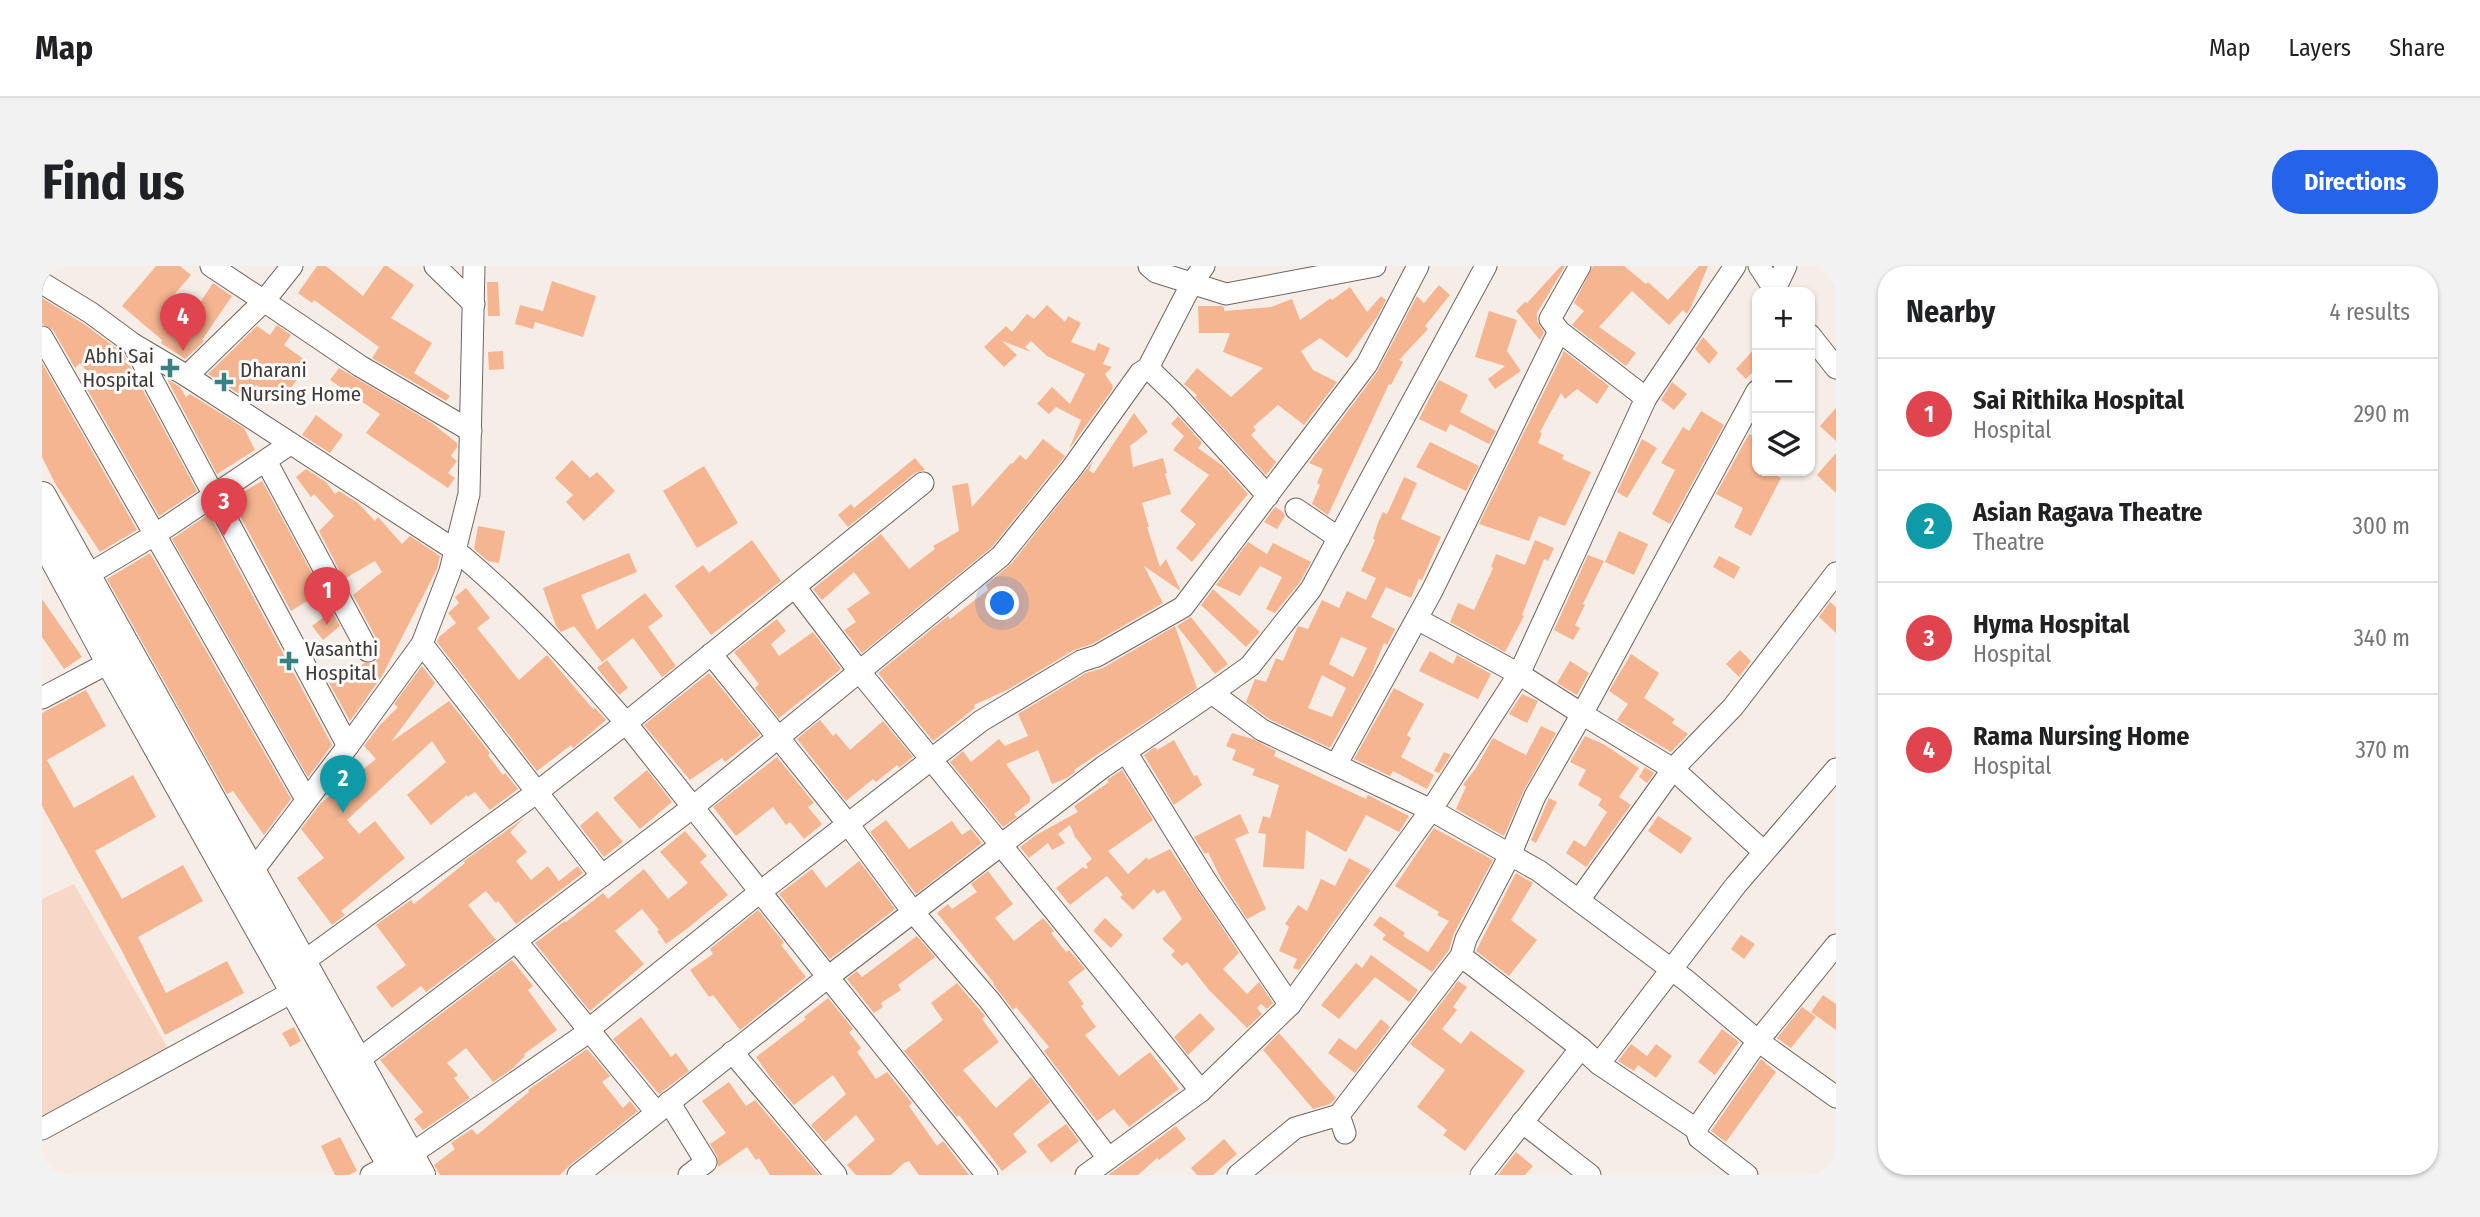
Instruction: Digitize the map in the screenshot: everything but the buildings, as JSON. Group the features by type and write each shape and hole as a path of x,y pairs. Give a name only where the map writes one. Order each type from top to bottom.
{"main road":[{"path":"42,496 110,662 303,978 357,1061 398,1169"},
{"path":"42,536 78,581 244,878"},
{"path":"303,978 398,1169"}],"street":[{"path":"211,266 360,366 471,431"},
{"path":"187,376 264,301 292,266"},
{"path":"435,266 474,304"},
{"path":"244,878 348,746 422,644 450,571 469,494 474,266"},
{"path":"1149,266 1156,272 1198,274 1226,294 1375,266"},
{"path":"398,1169 590,1031 588,1030 760,892 981,721 1081,662 1097,656 1183,607 1367,364 1418,266"},
{"path":"578,1175 828,977 1103,767 1250,666 1311,589 1486,266"},
{"path":"1580,266 1550,318 1559,331 1646,398"},
{"path":"1086,1175 1201,1091 1290,1005 1432,810 1519,674 1646,398 1735,266"},
{"path":"1759,266 1772,287"},
{"path":"1777,287 1786,266"},
{"path":"1154,373 1198,274"},
{"path":"42,283 456,550 493,582 580,669 626,723 987,1175"},
{"path":"1336,765 1417,619 1559,331"},
{"path":"42,337 306,799"},
{"path":"1815,341 1836,368"},
{"path":"133,344 348,746"},
{"path":"357,1061 692,807 1001,556 1072,468 1140,373 1154,373 1268,496"},
{"path":"1238,1175 1295,1128 1342,1124 1461,957 1466,939 1510,855 1535,796 1752,400"},
{"path":"78,581 156,534 290,444"},
{"path":"266,461 368,651"},
{"path":"42,1129 303,978 626,723 923,483"},
{"path":"1296,509 1339,538"},
{"path":"1579,900 1673,769 1733,707 1836,573"},
{"path":"795,587 859,671 1201,1091"},
{"path":"1417,619 1519,674 1673,769 1765,852"},
{"path":"422,644 602,876"},
{"path":"711,654 848,824 914,912 990,1001 1108,1158"},
{"path":"42,698 110,662"},
{"path":"1212,693 1262,730 1432,810 1539,871 1670,969 1758,1041 1836,1097"},
{"path":"1126,752 1206,881 1290,1005"},
{"path":"1599,1064 1670,969 1836,770"},
{"path":"516,942 588,1030 662,1107 706,1162 689,1175"},
{"path":"1696,1129 1758,1041 1836,945"},
{"path":"1461,957 1599,1064 1696,1129 1699,1138 1747,1175"},
{"path":"1481,1175 1581,1048"},
{"path":"732,1052 835,1175"},
{"path":"1522,1122 1590,1175"}],"shaded area":[{"path":"74,884 170,1052 42,1120 42,899"}],"place":[{"name":"Rama Nursing Home","path":"183,351"},
{"name":"Abhi Sai Hospital","path":"170,368"},
{"name":"Dharani Nursing Home","path":"224,382"},
{"name":"Hyma Hospital","path":"224,536"},
{"name":"Sai Rithika Hospital","path":"327,625"},
{"name":"Vasanthi Hospital","path":"289,661"},
{"name":"Asian Ragava Theatre","path":"343,813"}]}
